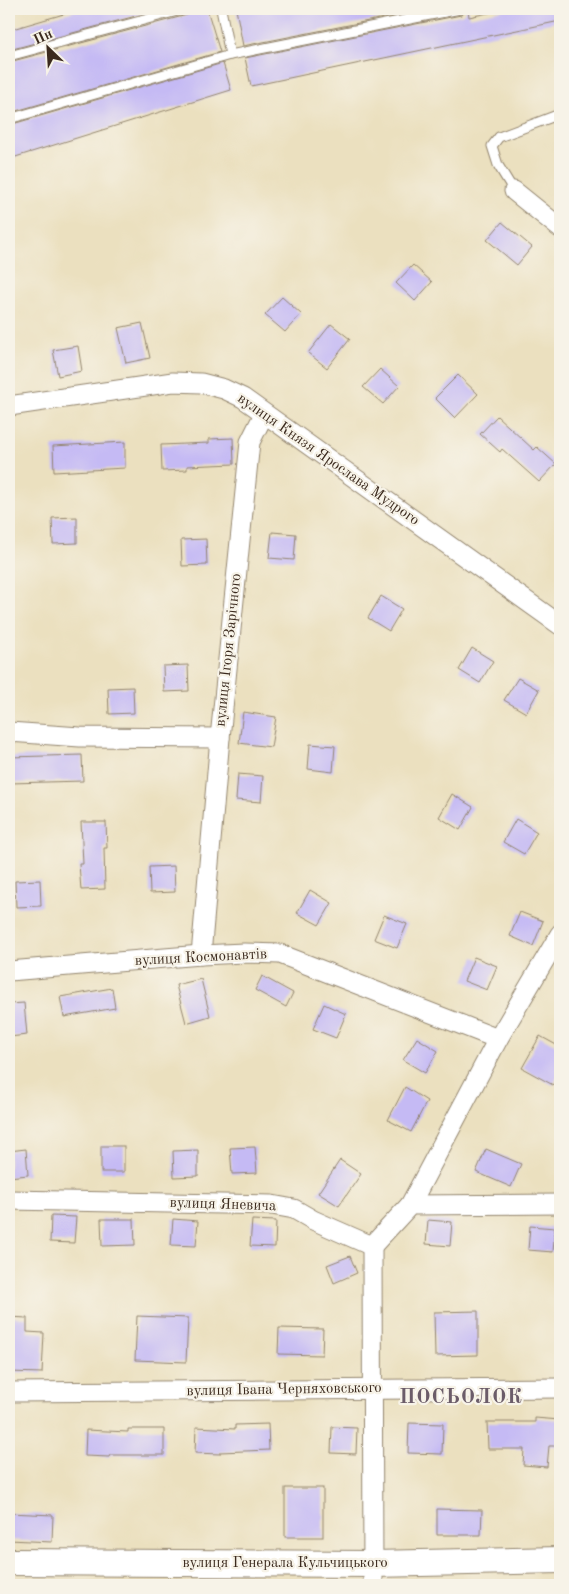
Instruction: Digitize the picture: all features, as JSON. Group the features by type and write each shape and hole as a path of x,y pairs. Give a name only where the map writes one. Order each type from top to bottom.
{"street":[{"path":"514,191 560,228"},
{"name":"вулиця Князя Ярослава Мудрого","path":"9,406 173,382 202,383 224,389 243,398 560,625"},
{"name":"вулиця Ігоря Зарічного","path":"9,732 80,738 220,738 250,442 264,414"},
{"path":"201,955 220,738"},
{"path":"373,1574 372,1246 410,1205 498,1038 560,934"},
{"name":"вулиця Космонавтів","path":"9,970 201,955 280,954 498,1038"},
{"name":"вулиця Яневича","path":"9,1200 272,1205 294,1209 313,1220 372,1246"},
{"path":"410,1205 560,1204"},
{"name":"вулиця Івана Черняховського","path":"9,1392 560,1388"},
{"name":"вулиця Генерала Кульчицького","path":"9,1562 373,1574 560,1560"}],"lane":[{"path":"9,56 185,9"},
{"path":"221,9 230,55"},
{"path":"9,119 230,55 445,10 460,9"},
{"path":"514,191 498,165 492,146 500,137 560,114"}],"building":[{"path":"81,9 162,9 9,50 9,30"},
{"path":"191,9 207,9 220,52 9,113 9,62 187,15"},
{"path":"236,9 429,9 243,46"},
{"path":"468,9 469,17 507,9 560,9 560,21 251,86 245,58 461,15"},
{"path":"223,63 231,90 9,159 9,125"},
{"path":"502,222 532,247 517,265 487,240"},
{"path":"413,265 432,282 415,301 396,283"},
{"path":"282,297 301,314 285,332 265,315"},
{"path":"142,323 150,358 126,363 118,328"},
{"path":"331,324 350,339 327,368 308,353"},
{"path":"78,346 82,371 58,376 53,350"},
{"path":"380,369 399,386 383,404 363,387"},
{"path":"458,375 478,394 455,418 435,398"},
{"path":"497,416 534,450 537,447 556,464 539,482 502,449 500,452 480,434"},
{"path":"233,438 234,464 187,466 187,470 162,471 161,445 209,443 209,439"},
{"path":"125,442 125,468 54,472 53,446"},
{"path":"77,517 77,543 53,544 52,518"},
{"path":"272,532 296,534 294,560 269,558"},
{"path":"206,539 207,565 182,566 181,540"},
{"path":"381,596 402,609 389,631 368,618"},
{"path":"472,648 493,661 480,683 459,670"},
{"path":"188,665 189,691 164,692 163,666"},
{"path":"518,678 539,690 526,713 504,700"},
{"path":"133,687 134,713 109,714 108,688"},
{"path":"243,712 276,717 271,747 239,743"},
{"path":"310,744 335,746 333,772 308,769"},
{"path":"82,755 83,781 10,783 9,757"},
{"path":"238,774 263,776 261,802 236,800"},
{"path":"452,794 473,807 460,830 439,817"},
{"path":"516,819 537,832 524,854 503,842"},
{"path":"81,822 106,822 107,848 104,848 105,889 81,890 79,864 83,864"},
{"path":"174,866 175,892 150,893 149,867"},
{"path":"40,880 41,906 16,907 15,881"},
{"path":"310,890 332,903 319,925 297,913"},
{"path":"520,912 543,921 533,946 510,936"},
{"path":"384,915 407,924 397,948 374,939"},
{"path":"474,957 497,966 487,990 464,981"},
{"path":"262,976 293,993 286,1007 255,990"},
{"path":"201,979 210,1016 186,1023 176,985"},
{"path":"112,988 115,1008 64,1017 60,997"},
{"path":"24,1003 27,1035 9,1037 9,1004"},
{"path":"324,1004 346,1014 336,1038 313,1029"},
{"path":"540,1036 560,1047 560,1072 553,1085 522,1068"},
{"path":"417,1038 438,1051 425,1073 403,1060"},
{"path":"405,1087 427,1101 411,1132 388,1120"},
{"path":"101,1146 124,1146 124,1172 101,1172"},
{"path":"255,1147 257,1173 232,1174 230,1148"},
{"path":"26,1149 28,1175 9,1177 9,1151"},
{"path":"486,1149 521,1164 511,1187 476,1172"},
{"path":"198,1150 198,1176 174,1177 173,1151"},
{"path":"340,1160 361,1174 339,1206 318,1193"},
{"path":"51,1216 76,1217 74,1243 50,1242"},
{"path":"101,1219 134,1219 135,1245 102,1246"},
{"path":"173,1219 198,1221 196,1246 171,1245"},
{"path":"252,1220 276,1221 275,1247 250,1246"},
{"path":"428,1220 452,1222 450,1246 426,1244"},
{"path":"530,1226 555,1228 553,1252 528,1250"},
{"path":"350,1256 357,1273 334,1283 327,1265"},
{"path":"478,1311 478,1355 435,1356 434,1312"},
{"path":"137,1316 188,1318 186,1362 135,1360"},
{"path":"9,1317 27,1318 27,1332 44,1333 42,1373 9,1372"},
{"path":"279,1328 323,1329 322,1355 278,1354"},
{"path":"535,1418 560,1420 560,1446 549,1446 547,1467 523,1465 524,1449 488,1449 487,1422 535,1422"},
{"path":"409,1423 443,1424 442,1454 408,1453"},
{"path":"268,1424 269,1450 220,1452 220,1454 195,1453 196,1427 235,1429 235,1425"},
{"path":"332,1427 357,1428 356,1454 331,1453"},
{"path":"128,1429 164,1429 164,1455 85,1456 86,1430 128,1432"},
{"path":"285,1488 323,1488 323,1537 285,1537"},
{"path":"437,1509 482,1510 481,1535 437,1535"},
{"path":"9,1513 53,1515 52,1542 9,1540"}],"district":[{"name":"ПОСЬОЛОК","path":"461,1398"}]}
